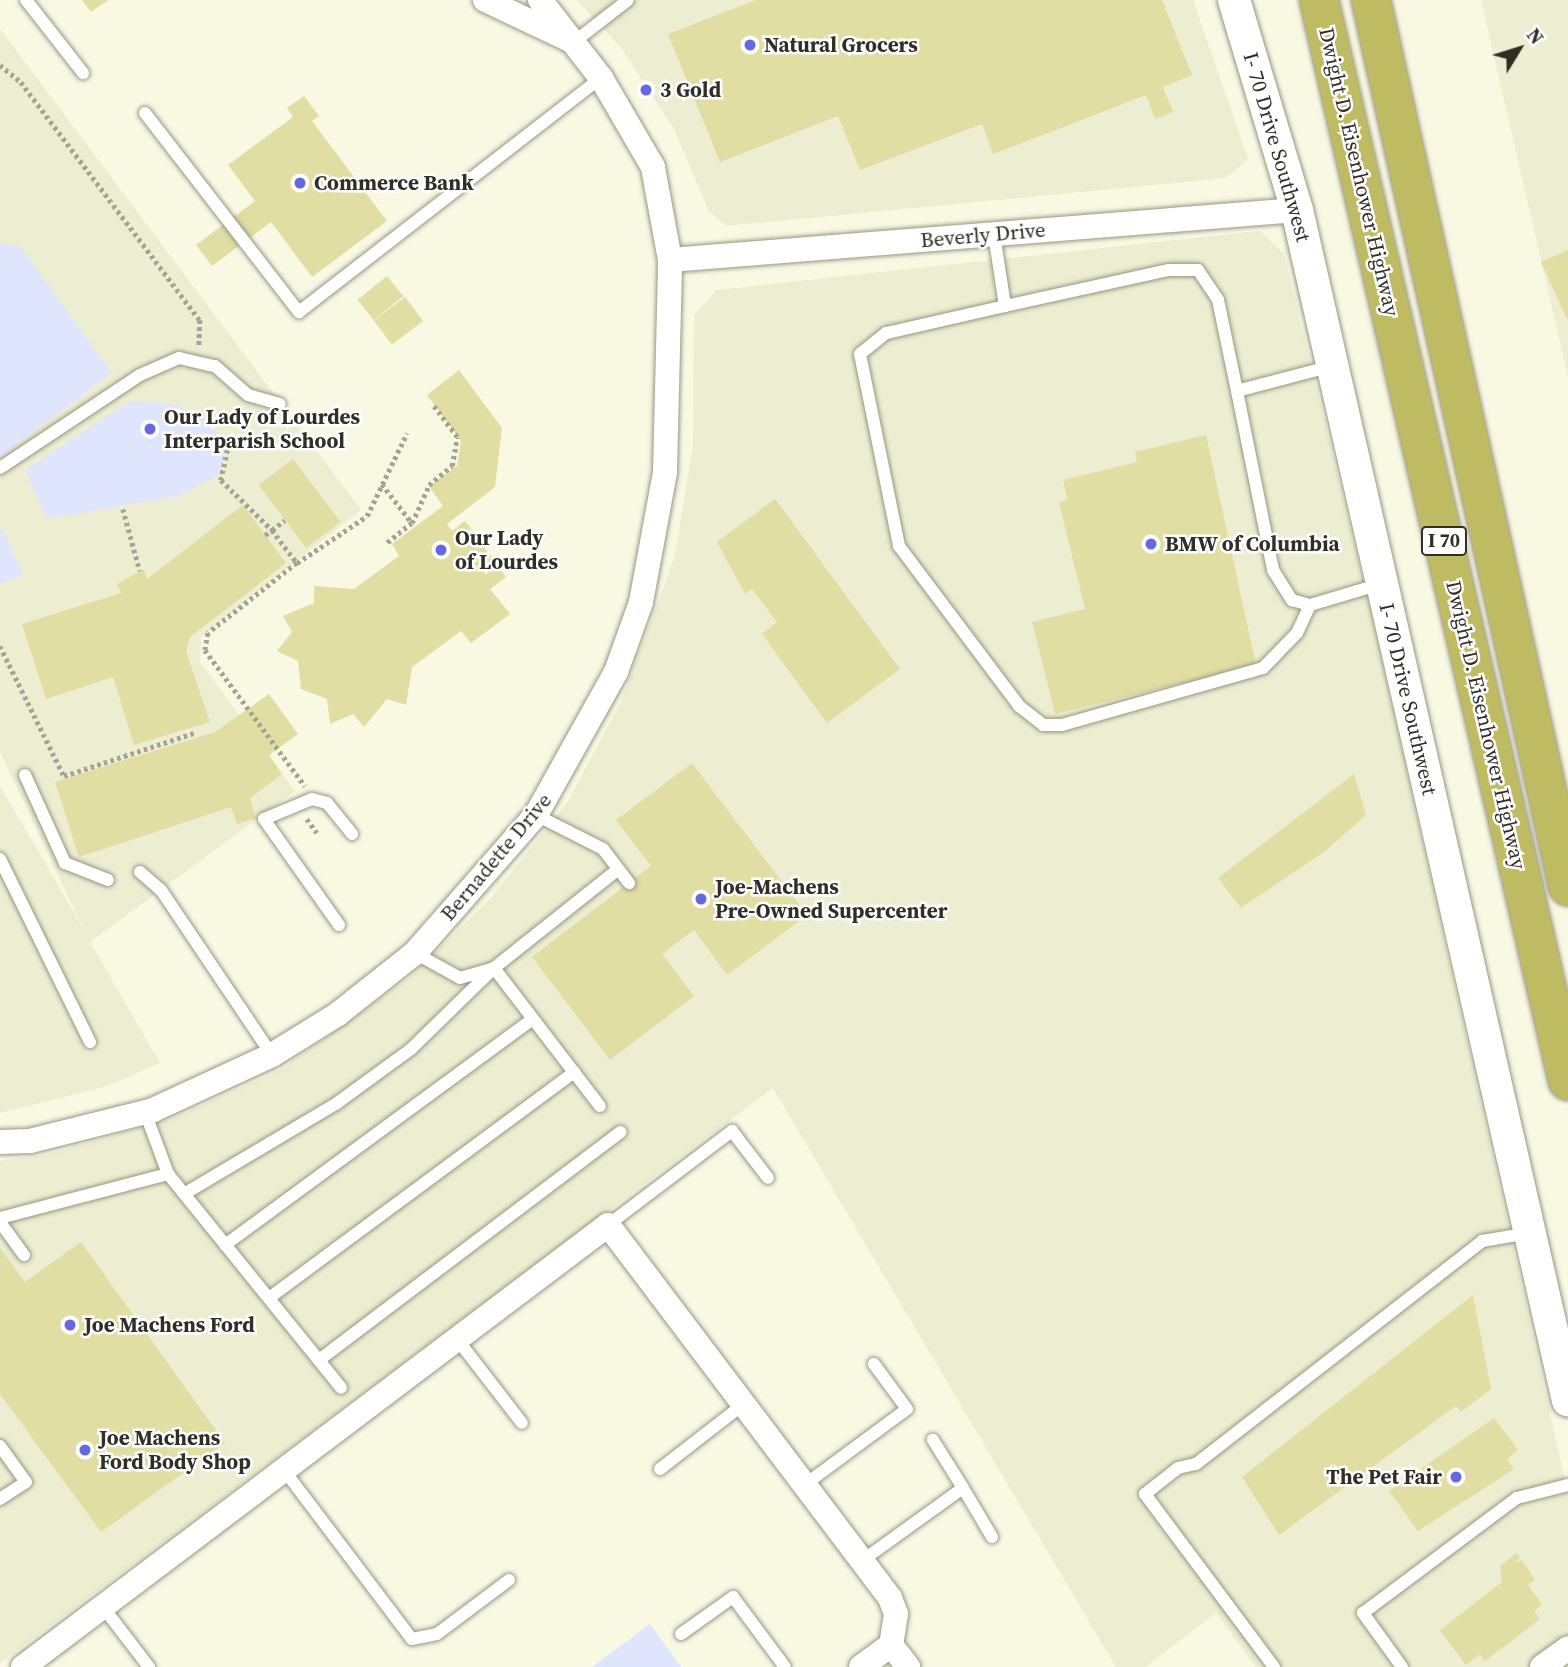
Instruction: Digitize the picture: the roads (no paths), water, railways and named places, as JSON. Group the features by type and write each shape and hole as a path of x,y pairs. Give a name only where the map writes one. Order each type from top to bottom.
{"highway":[{"path":"1292,0 1336,144 1364,194"},
{"name":"Dwight D. Eisenhower Highway","path":"1319,0 1568,1082"},
{"name":"Dwight D. Eisenhower Highway","path":"1371,0 1568,886"}],"street":[{"name":"Bernadette Drive","path":"485,0 574,42"},
{"name":"Bernadette Drive","path":"0,1142 30,1141 145,1112 272,1055 338,1014 415,953 536,815 584,740 641,602 665,472 670,260 653,167 601,78 541,0"},
{"name":"I- 70 Drive Southwest","path":"1234,0 1297,210 1568,1401"},
{"name":"Beverly Drive","path":"670,260 1297,210"},
{"path":"23,1667 608,1225 807,1483 863,1560 896,1614 891,1645 861,1667"},
{"path":"891,1645 908,1667"},
{"path":"1542,1667 1568,1648"}],"lane":[{"path":"26,0 83,73"},
{"path":"574,42 628,0"},
{"path":"145,113 299,312 601,78"},
{"path":"994,234 1005,306"},
{"path":"1310,605 1297,633 1263,668 1062,724 1043,725 1018,706 899,546 860,354 886,333 1169,270 1198,270 1218,300 1273,570 1292,600 1310,605 1382,584"},
{"path":"0,468 140,375 179,358 198,360 262,403 280,404"},
{"path":"1237,391 1332,366"},
{"path":"25,775 65,863 108,880"},
{"path":"338,925 264,818 312,799 327,803 352,834"},
{"path":"536,815 603,849 629,883"},
{"path":"0,859 90,1042"},
{"path":"184,1194 337,1102 411,1049 494,968 617,870"},
{"path":"140,872 161,890 272,1055"},
{"path":"415,953 460,978 494,968"},
{"path":"494,968 600,1106"},
{"path":"225,1245 533,1019"},
{"path":"269,1298 574,1072"},
{"path":"145,1112 168,1174 341,1388"},
{"path":"608,1225 732,1131 768,1178"},
{"path":"319,1360 621,1132"},
{"path":"24,1255 0,1220 168,1174"},
{"path":"1274,1667 1144,1494 1178,1468 1196,1464 1482,1241 1530,1233"},
{"path":"457,1339 523,1423"},
{"path":"807,1483 907,1409 874,1364"},
{"path":"660,1469 746,1403"},
{"path":"933,1440 992,1537"},
{"path":"0,1446 26,1482 0,1499"},
{"path":"284,1470 412,1639 437,1634 509,1580"},
{"path":"1402,1667 1363,1614 1517,1498 1568,1485"},
{"path":"863,1560 963,1488"},
{"path":"681,1634 733,1597 785,1667"},
{"path":"103,1606 149,1667"}],"place":[{"name":"Natural Grocers","path":"750,45"},
{"name":"3 Gold","path":"646,90"},
{"name":"Commerce Bank","path":"300,183"},
{"name":"Our Lady of Lourdes Interparish School","path":"150,429"},
{"name":"BMW of Columbia","path":"1151,544"},
{"name":"Our Lady of Lourdes","path":"441,550"},
{"name":"Joe-Machens Pre-Owned Supercenter","path":"701,899"},
{"name":"Joe Machens Ford","path":"70,1325"},
{"name":"Joe Machens Ford Body Shop","path":"85,1450"},
{"name":"The Pet Fair","path":"1456,1477"}]}
